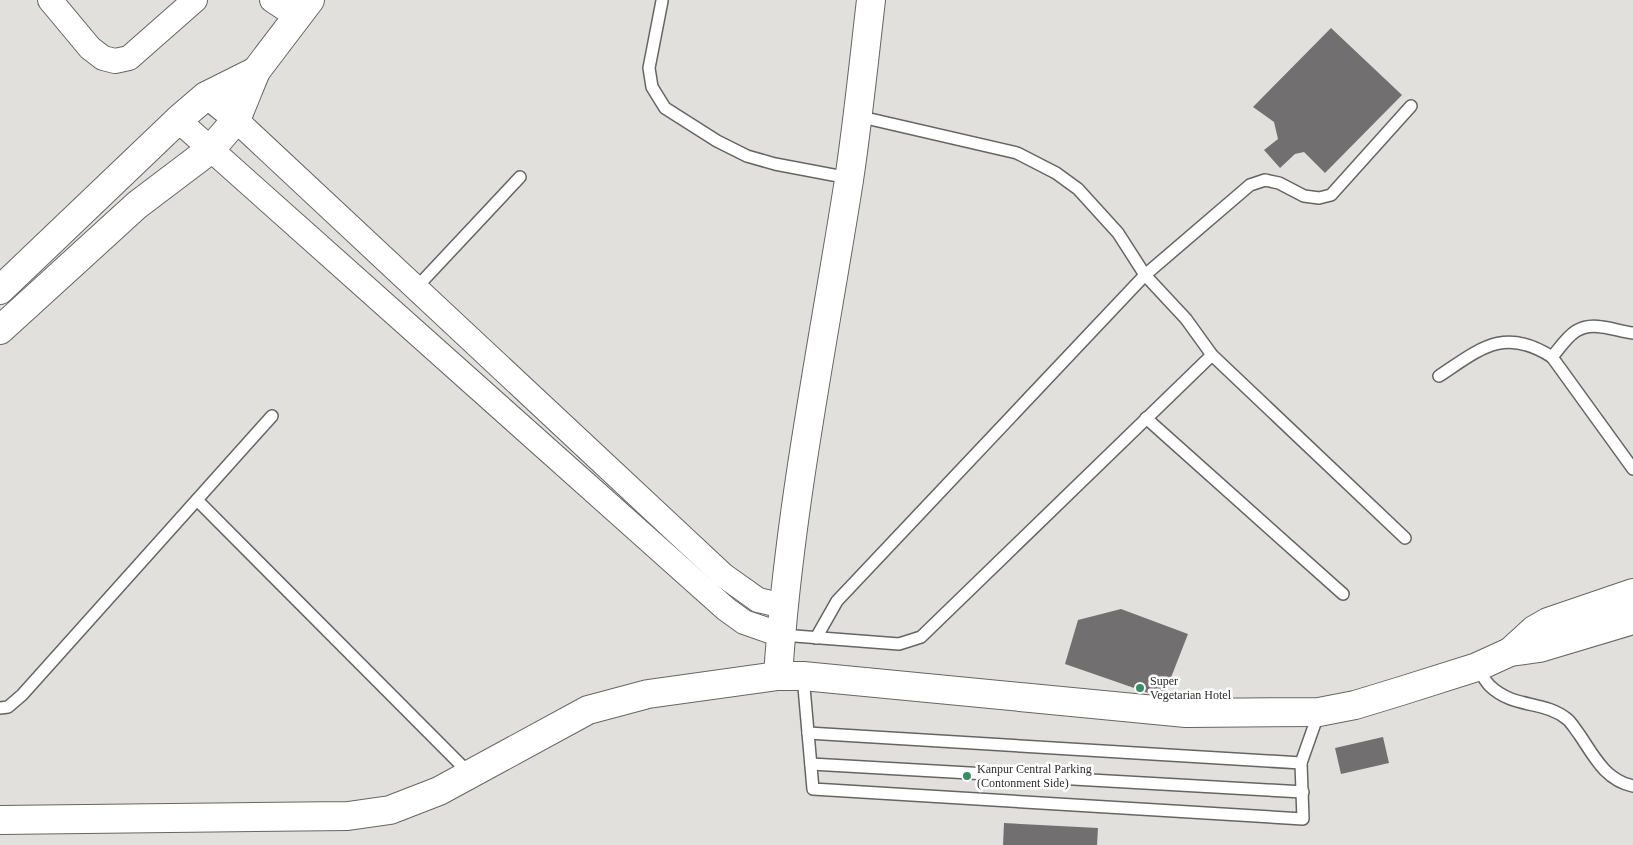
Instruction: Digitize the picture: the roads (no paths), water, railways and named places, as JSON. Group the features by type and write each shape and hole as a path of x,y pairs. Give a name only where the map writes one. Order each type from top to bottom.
{"street":[{"path":"50,0 90,48 103,58 115,61 130,58 195,0"},
{"path":"0,330 137,205 211,149 236,120 256,71 303,8 272,0"},
{"path":"791,676 781,635 783,606 809,414 849,178 871,0"},
{"path":"0,290 178,120 206,96 256,71"},
{"path":"206,96 236,120 723,574 758,600 783,606"},
{"path":"178,120 726,609 744,622 781,635"},
{"path":"1510,652 1534,630 1548,622 1633,593"},
{"path":"0,820 348,816 390,810 439,790 588,710 648,694 791,676 1186,713 1319,712 1355,705 1477,667 1510,652 1539,648 1633,620"}],"lane":[{"path":"662,1 649,68 652,87 665,108 717,141 747,156 776,164 849,178"},
{"path":"816,638 837,601 1145,275 1250,185 1265,180 1278,183 1304,196 1319,198 1331,196 1411,106"},
{"path":"857,116 1017,153 1056,173 1078,189 1118,233 1145,275 1186,319 1212,355 1405,538"},
{"path":"416,288 520,177"},
{"path":"1552,357 1571,334 1583,327 1600,326 1633,333"},
{"path":"1439,376 1483,347 1501,341 1527,344 1538,348 1552,357 1633,469"},
{"path":"781,635 899,644 921,637 1212,355"},
{"path":"0,708 8,707 22,695 272,416"},
{"path":"1146,418 1343,594"},
{"path":"197,500 469,774"},
{"path":"1477,667 1489,686 1504,696 1521,704 1557,711 1569,720 1611,777 1624,784 1633,786"},
{"path":"791,676 808,733 813,789 1303,819 1301,763 1319,712"},
{"path":"808,733 1301,763"},
{"path":"811,764 1303,792"}],"place":[{"name":"Super Vegetarian Hotel","path":"1140,688"},
{"name":"Kanpur Central Parking (Contonment Side)","path":"967,776"}]}
